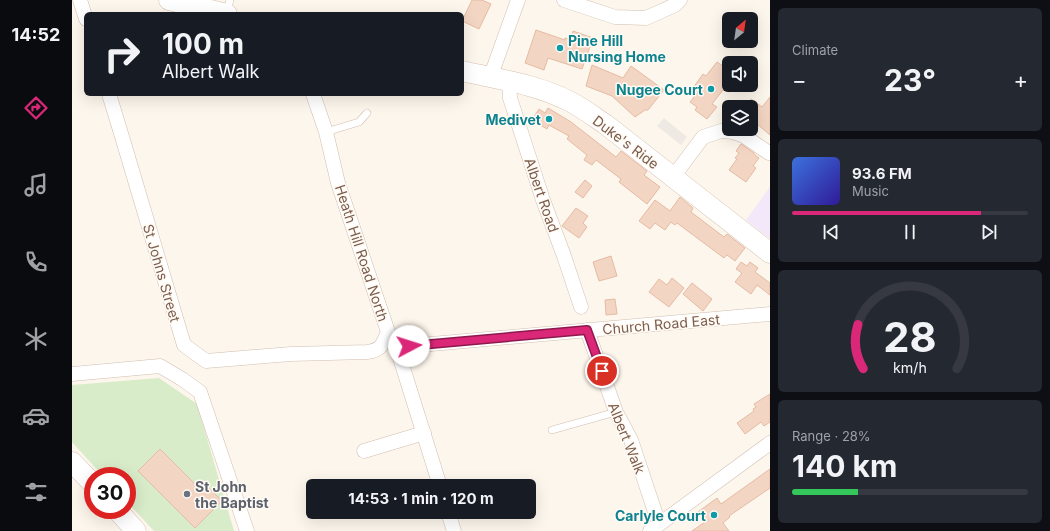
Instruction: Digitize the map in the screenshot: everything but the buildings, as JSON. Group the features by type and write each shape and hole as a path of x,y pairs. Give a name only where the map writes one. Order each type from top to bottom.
{"main road":[{"path":"169,0 219,12"},
{"name":"Duke's Ride","path":"464,72 542,90 569,101 605,124 770,253"},
{"path":"72,462 84,475"},
{"path":"125,519 136,531"}],"street":[{"path":"80,0 84,13"},
{"path":"490,78 518,0"},
{"path":"564,0 615,17 646,18 675,5 680,0"},
{"name":"Albert Road","path":"509,81 510,98 543,200 581,307"},
{"name":"St Johns Street","path":"110,96 184,345 206,361 291,354"},
{"name":"Heath Hill Road North","path":"291,354 367,352 376,350 383,343 388,332 338,183 326,132 314,96"},
{"path":"673,177 703,137 721,131 733,132 744,136 769,153"},
{"name":"Church Road East","path":"424,433 400,358 402,351 409,346 770,314"},
{"name":"Albert Walk","path":"587,330 616,412 630,440 655,528"},
{"path":"72,374 160,366 200,392 247,531"},
{"path":"364,451 424,433 438,479"},
{"path":"655,528 770,443"},
{"path":"450,519 454,531"}],"lane":[{"path":"227,12 230,0"},
{"path":"326,132 359,122 368,113"},
{"path":"552,430 616,412"}],"shaded area":[{"path":"664,118 687,137 681,145 657,126"},
{"path":"770,187 770,239 746,220"}],"green space":[{"path":"159,378 197,404 234,531 154,531 136,512 136,467 95,467 72,442 72,385"}],"place":[{"name":"Pine Hill Nursing Home","path":"560,48"},
{"name":"Nugee Court","path":"711,89"},
{"name":"Medivet","path":"549,119"},
{"name":"St John the Baptist","path":"187,494"},
{"name":"Carlyle Court","path":"714,515"}],"route":[{"path":"409,346 587,330 602,371"}]}
